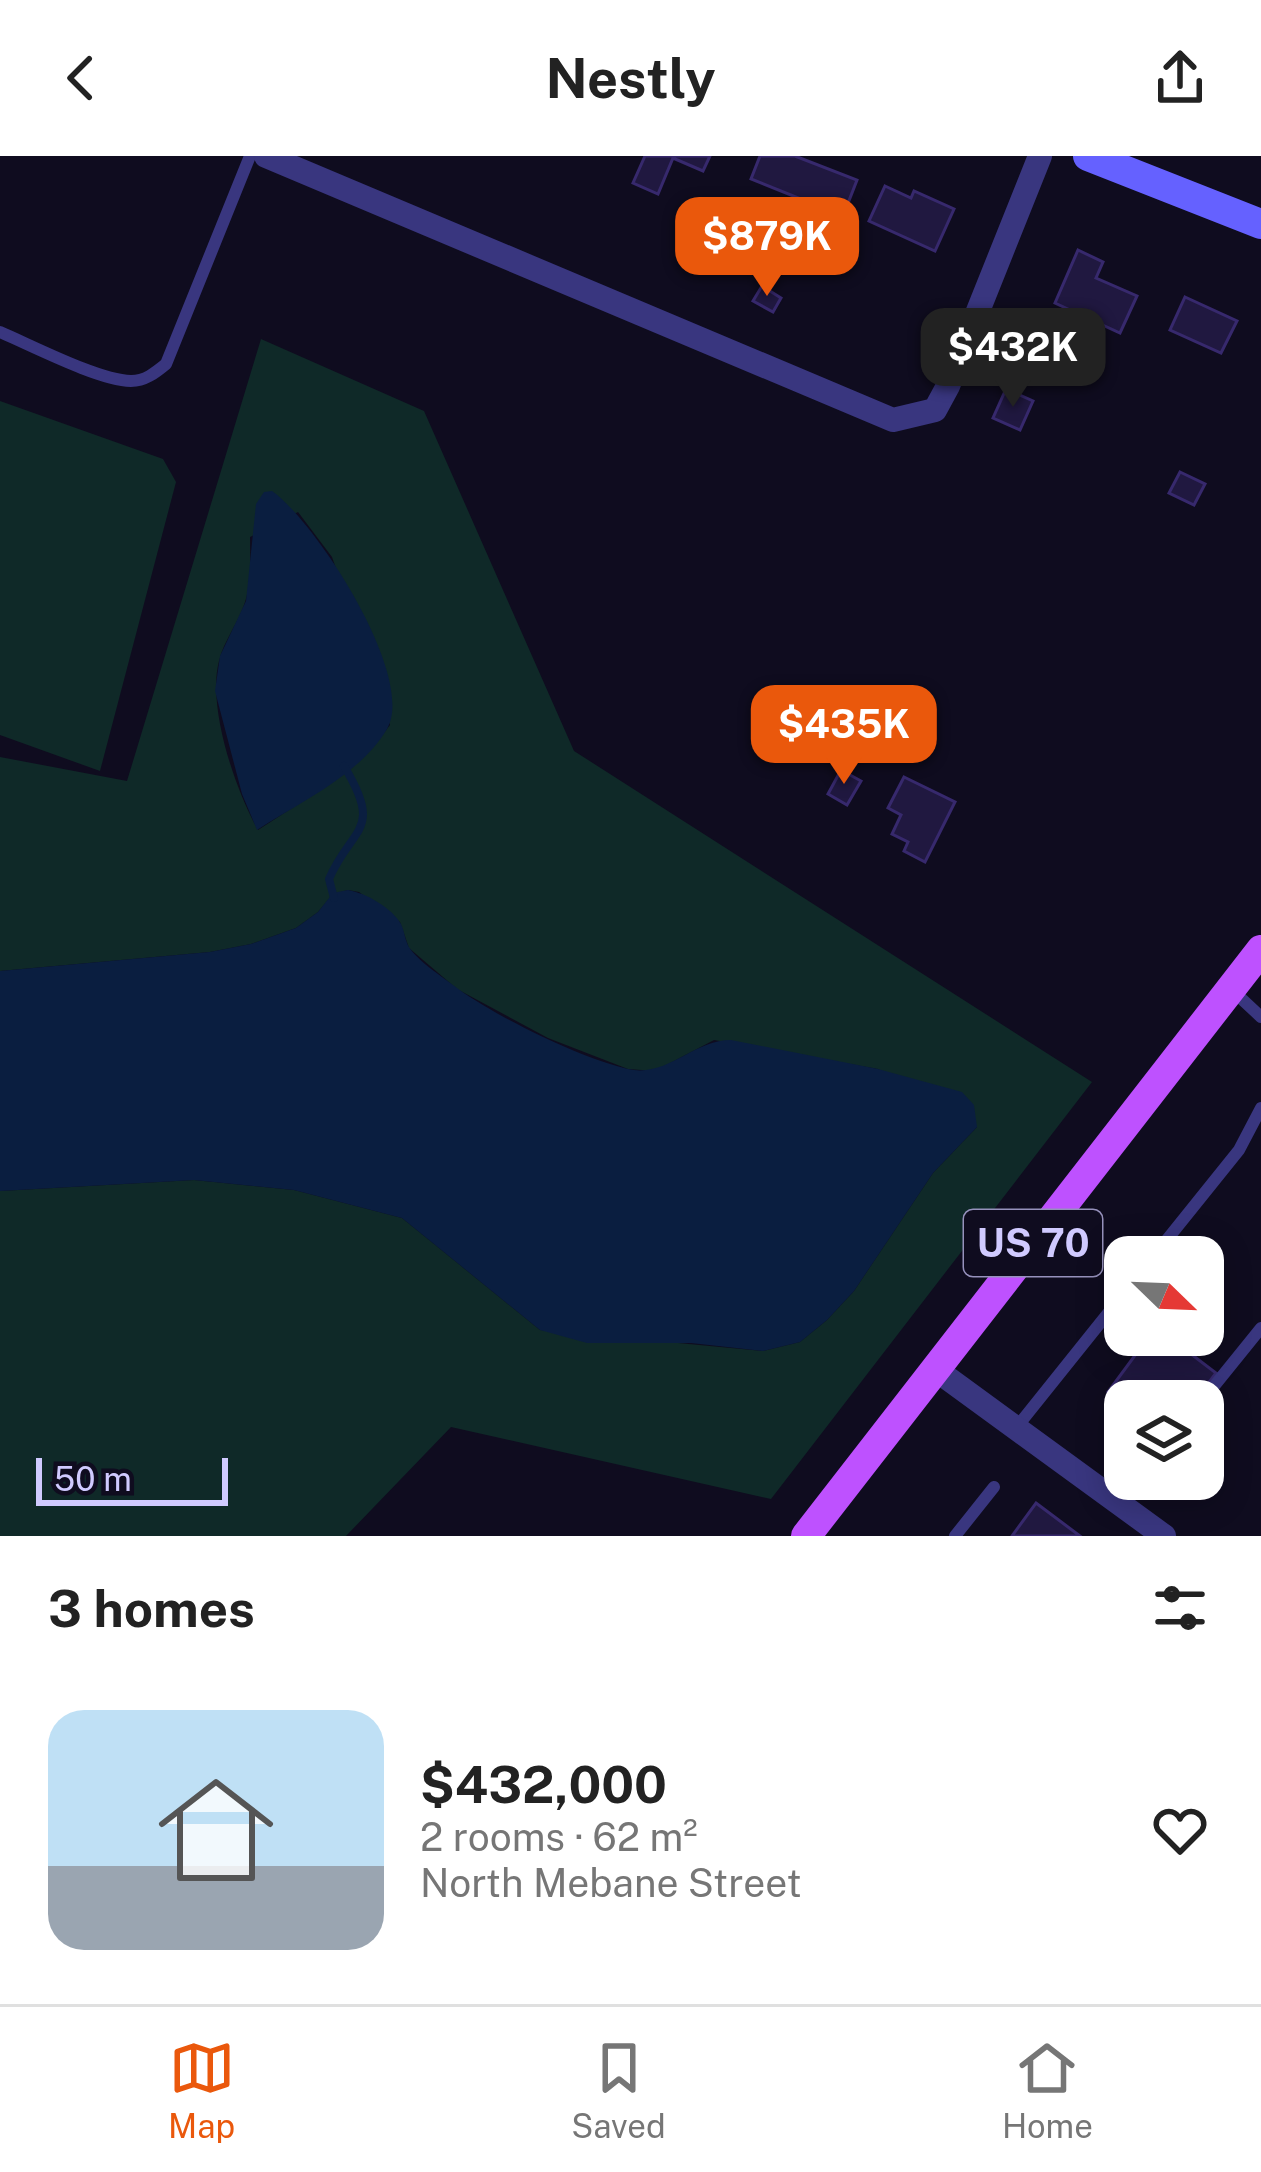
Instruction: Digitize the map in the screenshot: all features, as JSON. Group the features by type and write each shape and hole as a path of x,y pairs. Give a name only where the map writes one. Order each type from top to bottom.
{"main road":[{"path":"1088,156 1261,224"},
{"name":"US 70","path":"806,1536 1261,950"}],"street":[{"path":"266,156 893,420 935,410 1040,156"},
{"path":"935,1369 1164,1536"}],"lane":[{"path":"0,332 112,377 135,381 152,376 166,364 250,156"},
{"path":"1231,989 1261,1017"},
{"path":"1170,1236 1238,1150 1261,1108"},
{"path":"1016,1428 1104,1318"},
{"path":"1219,1380 1261,1328"},
{"path":"956,1536 994,1487"}],"green space":[{"path":"261,339 424,411 574,751 1092,1082 771,1499 451,1427 346,1536 0,1536 0,1191 194,1180 294,1190 402,1218 540,1330 763,1351 800,1342 827,1320 854,1291 933,1173 977,1127 878,1069 714,1040 655,1071 628,1069 548,1038 457,989 409,948 400,922 359,892 348,890 333,894 296,928 251,944 0,971 0,757 127,781","holes":["298,512 332,557 390,725 346,771 258,830 232,771 220,724 216,680 224,646 247,594 250,537"]},
{"path":"0,401 163,459 176,482 100,771 0,735"}],"water":[{"path":"272,491 313,534 357,602 388,674 392,705 387,729 361,760 257,830 242,794 215,691 220,656 246,601 256,504 264,492"},
{"path":"348,890 391,912 415,955 469,997 586,1056 642,1070 731,1040 878,1069 962,1092 974,1105 977,1127 933,1173 854,1291 827,1320 800,1342 763,1351 691,1343 587,1343 540,1330 402,1218 294,1190 194,1180 0,1191 0,971 251,944 296,928 333,893"}],"building":[{"path":"645,156 710,156 703,171 673,158 658,194 633,183"},
{"path":"760,156 795,156 857,180 843,216 751,179"},
{"path":"885,186 911,198 914,191 954,209 935,251 869,221"},
{"path":"1078,250 1103,262 1096,278 1137,296 1120,333 1055,303"},
{"path":"762,286 781,298 773,312 753,301"},
{"path":"1185,297 1237,321 1221,353 1170,330"},
{"path":"1006,389 1033,401 1020,430 993,418"},
{"path":"1180,472 1205,484 1194,505 1169,493"},
{"path":"841,770 861,781 847,805 828,794"},
{"path":"904,777 955,802 925,862 904,851 908,842 892,834 901,815 888,808"},
{"path":"1135,1356 1194,1356 1216,1373 1211,1380 1117,1380"},
{"path":"1036,1503 1080,1536 1012,1536"}],"waterway":[{"path":"334,898 329,879 363,817 362,804 344,766"}]}
